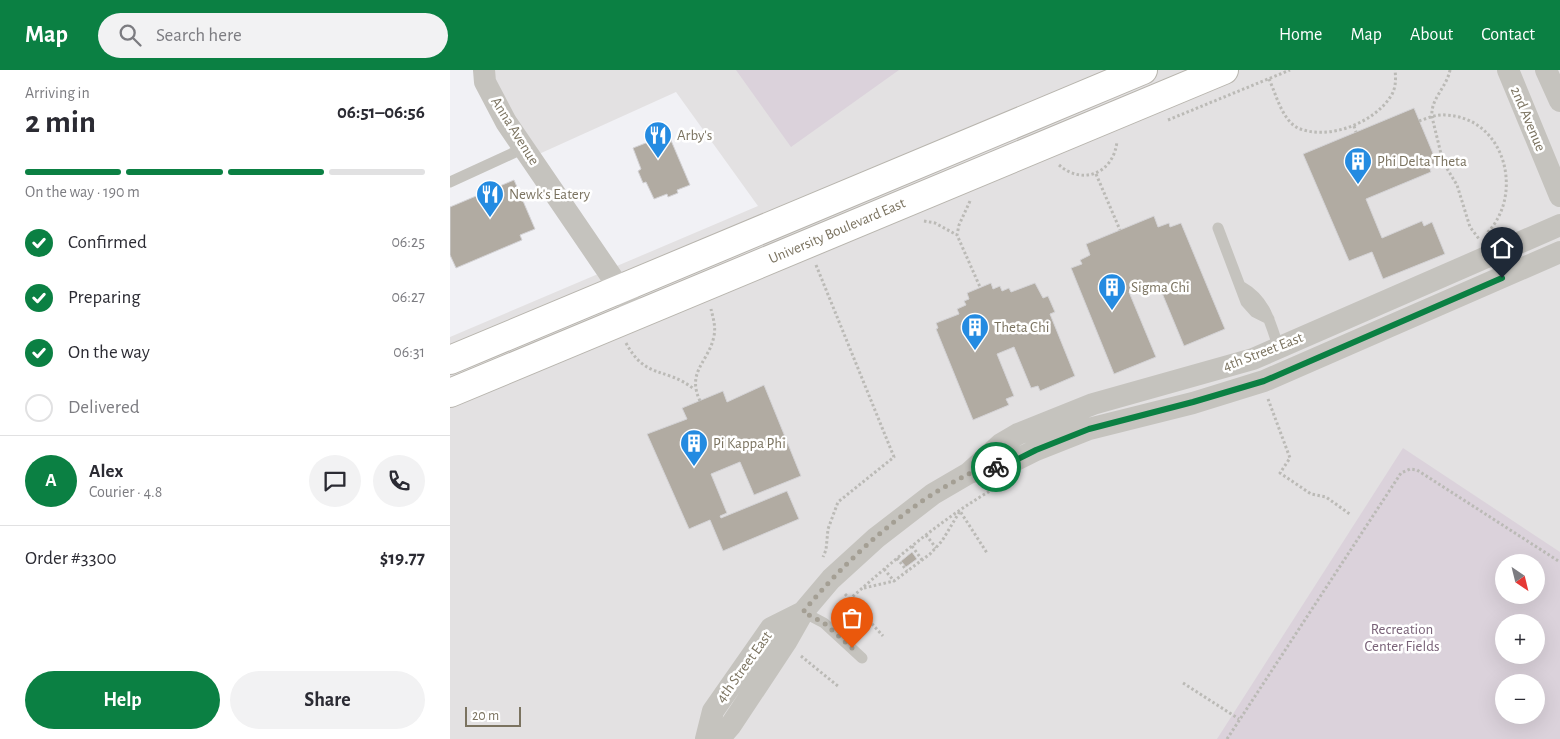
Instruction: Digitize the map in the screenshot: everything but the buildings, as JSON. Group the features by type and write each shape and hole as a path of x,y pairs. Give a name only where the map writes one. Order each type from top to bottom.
{"main road":[{"name":"University Boulevard East","path":"450,360 1143,70"},
{"name":"University Boulevard East","path":"450,393 1224,70"}],"street":[{"name":"Anna Avenue","path":"484,70 485,82 506,122 636,314"},
{"name":"2nd Avenue","path":"1508,70 1560,196"},
{"path":"1546,70 1560,101"},
{"name":"4th Street East","path":"719,739 731,725 786,642 803,612 831,579 876,538 926,499 968,474 1001,444 1018,434 1093,404 1163,386 1253,359 1560,225"},
{"name":"4th Street East","path":"968,474 1010,463 1036,450 1089,429 1264,381 1560,252"},
{"name":"4th Street East","path":"706,739 713,711 771,628 803,612"}],"lane":[{"path":"450,182 524,148"},
{"path":"1218,228 1242,287 1246,302 1255,312 1269,318 1288,370"},
{"path":"803,612 824,623 862,658"}],"path":[{"path":"1269,79 1284,113 1297,127 1316,132 1335,131 1354,126 1376,111 1391,96 1396,83 1395,70"},
{"path":"1419,121 1432,117 1447,115 1473,123 1493,141 1500,152 1507,178 1505,204 1492,227 1480,239 1470,226 1458,185 1443,162 1432,117 1431,110 1448,81 1450,70"},
{"path":"1354,126 1356,132"},
{"path":"1059,165 1065,170 1080,176 1096,174 1109,164 1116,149 1117,141"},
{"path":"1096,174 1120,230"},
{"path":"970,202 959,225 957,235 980,287"},
{"path":"924,221 935,223 957,235"},
{"path":"816,265 894,458 838,502 828,529 826,550 818,565 883,636"},
{"path":"694,390 700,365 714,336 715,323 711,308"},
{"path":"626,343 641,365 651,371 681,379 694,390 700,401"},
{"path":"1266,394 1290,458 1280,473 1311,494 1326,498 1351,515"},
{"path":"1227,739 1401,473 1410,469 1417,470 1560,562"},
{"path":"824,623 884,568 926,535 960,510 1002,485"},
{"path":"862,589 894,581 922,560 942,541 960,510"},
{"path":"960,510 987,553"},
{"path":"926,535 936,548"},
{"path":"912,546 922,560"},
{"path":"897,558 907,571"},
{"path":"884,568 894,581"},
{"path":"793,662 799,654 839,687"},
{"path":"1183,683 1240,719"}],"shaded area":[{"path":"489,70 1560,70 1560,739 450,739 450,337 758,206 676,92 539,154 512,114"}],"green space":[{"path":"736,70 899,70 791,147"},
{"name":"Recreation Center Fields","path":"1403,448 1560,552 1560,739 1217,739"}],"way so far":[{"path":"852,648 824,623 803,612 831,579 876,538 933,494 968,474 996,467"}],"place":[{"name":"Arby's","path":"658,159"},
{"name":"Phi Delta Theta","path":"1358,185"},
{"name":"Newk's Eatery","path":"490,218"},
{"name":"Sigma Chi","path":"1112,311"},
{"name":"Theta Chi","path":"975,351"},
{"name":"Pi Kappa Phi","path":"694,467"}],"route":[{"path":"996,467 1010,463 1036,450 1089,429 1264,381 1438,304 1502,278"}]}
